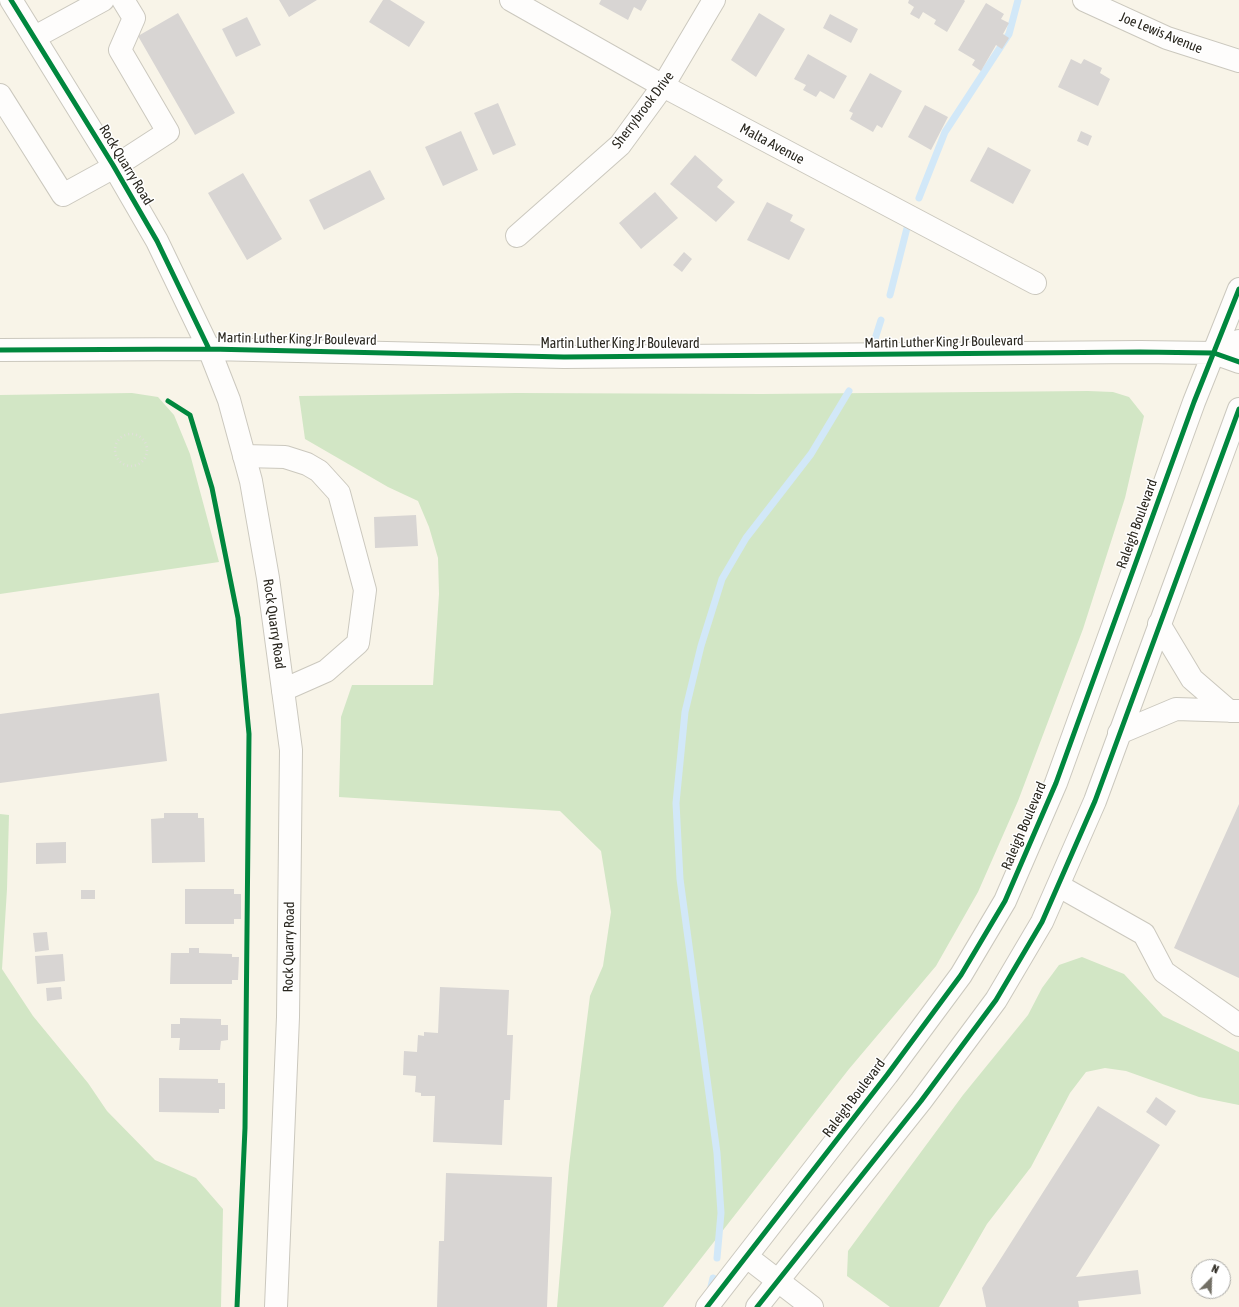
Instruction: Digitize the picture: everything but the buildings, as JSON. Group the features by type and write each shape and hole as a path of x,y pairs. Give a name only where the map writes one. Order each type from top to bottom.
{"main road":[{"name":"Rock Quarry Road","path":"11,0 114,167 157,241 209,349 229,400 251,481 268,578 291,750 289,985 276,1307"},
{"path":"35,37 103,0"},
{"path":"0,95 63,195 114,167 168,132 120,50 134,18 123,0"},
{"name":"Malta Avenue","path":"511,0 663,86 1035,283"},
{"name":"Sherrybrook Drive","path":"517,236 620,145 663,86 714,0"},
{"name":"Joe Lewis Avenue","path":"1084,0 1167,38 1239,61"},
{"name":"Raleigh Boulevard","path":"707,1307 887,1075 961,975 1004,901 1056,783 1239,288"},
{"name":"Martin Luther King Jr Boulevard","path":"1214,353 1239,341"},
{"name":"Martin Luther King Jr Boulevard","path":"0,350 209,349 564,357 1214,353 1239,362"},
{"path":"757,1307 922,1101 996,1000 1042,922 1095,801 1239,409"},
{"path":"244,456 286,457 307,464 319,471 339,493 365,590 358,644 326,671 283,690"},
{"path":"1159,624 1192,679 1234,711"},
{"path":"1119,733 1176,708 1234,711"},
{"path":"1059,886 1144,934 1164,972 1239,1025"},
{"path":"747,1257 812,1307"}],"path":[{"path":"129,434 135,434 145,442 146,448 143,460 133,465 121,462 117,458 115,452 118,440 129,434"}],"green space":[{"path":"1113,392 1129,397 1144,416 1125,498 1083,629 1018,801 978,892 936,966 849,1069 663,1307 557,1307 569,1166 590,996 603,966 611,912 601,851 560,811 339,797 341,717 352,685 433,685 439,594 438,558 429,527 418,501 388,487 305,439 299,396 516,393 762,394"},
{"path":"132,393 158,397 174,415 190,454 219,562 0,594 0,395"},
{"path":"0,814 9,815 7,889 2,969 33,1016 88,1083 107,1111 155,1160 196,1178 223,1209 221,1307 0,1307"},
{"path":"1082,957 1124,974 1163,1016 1239,1052 1239,1105 1199,1097 1126,1071 1105,1068 1086,1072 1070,1093 1031,1167 987,1224 939,1307 890,1307 847,1276 848,1251 963,1095 1028,1015 1042,988 1059,965"}],"waterway":[{"path":"919,198 945,132 1009,34 1018,0"},
{"path":"890,295 907,228"},
{"path":"875,339 881,320"},
{"path":"717,1258 721,1213 717,1153 680,879 676,803 685,712 701,646 722,579 746,538 811,454 849,391"},
{"path":"710,1291 713,1278"}],"cycle path":[{"path":"11,0 113,165 157,241 209,349"},
{"path":"707,1307 887,1075 961,975 1005,901 1056,783 1194,402 1239,289"},
{"path":"0,350 209,349 564,357 1140,352 1214,353 1239,362"},
{"path":"168,401 190,415 212,488 238,618 249,734 245,1128 237,1307"},
{"path":"757,1307 921,1101 996,1000 1042,922 1095,801 1239,409"}]}
